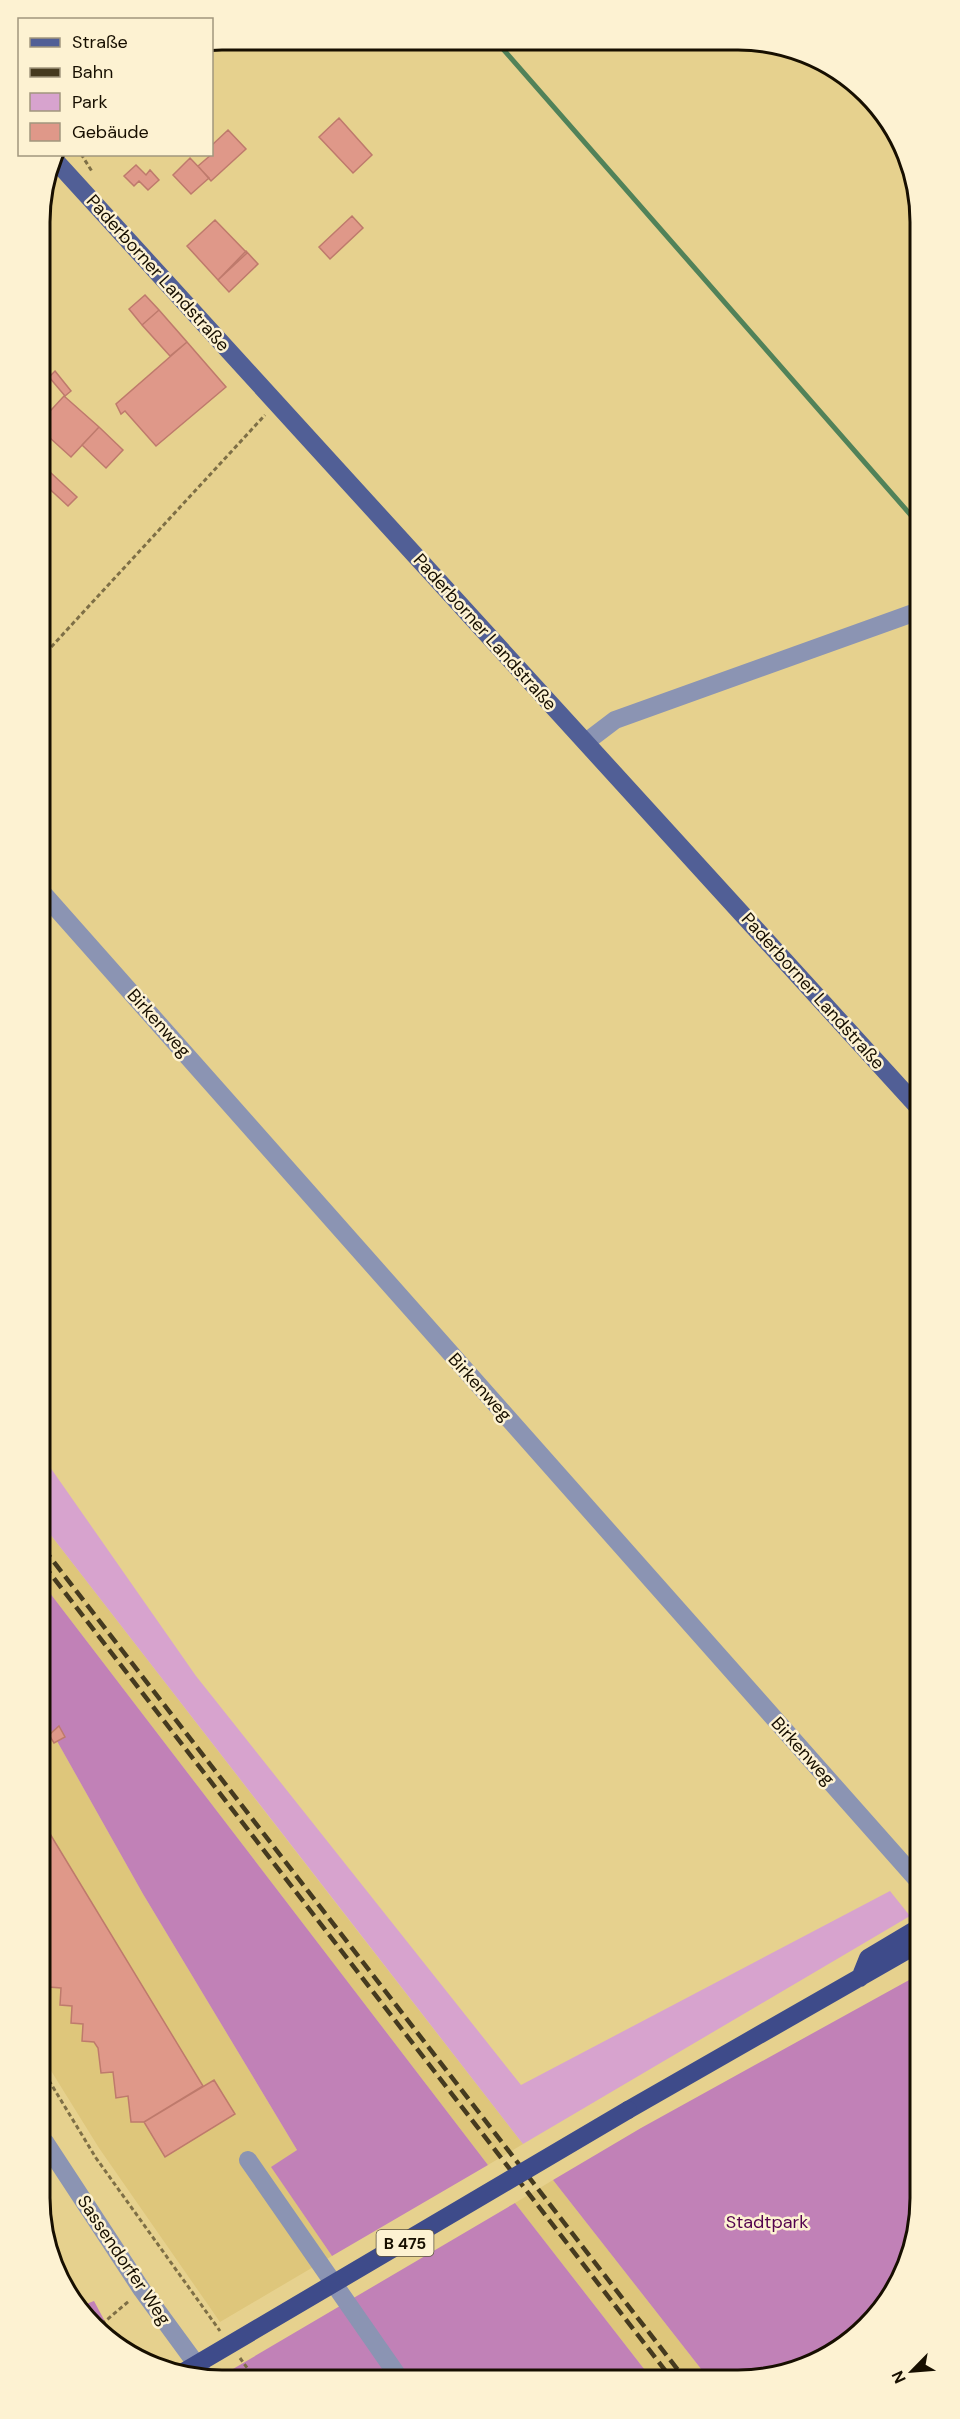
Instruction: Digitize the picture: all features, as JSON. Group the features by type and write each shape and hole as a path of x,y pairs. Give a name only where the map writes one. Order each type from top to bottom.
{"highway":[{"path":"860,1978 868,1958 910,1933"},
{"name":"B 475","path":"193,2367 628,2110 910,1949"}],"main road":[{"name":"Paderborner Landstraße","path":"60,165 910,1097"}],"street":[{"path":"586,742 615,720 910,614"},
{"name":"Birkenweg","path":"50,901 910,1872"},
{"name":"Sassendorfer Weg","path":"50,2150 142,2290 199,2367"},
{"path":"248,2160 394,2370"}],"path":[{"path":"50,648 276,403"},
{"path":"50,2082 96,2158 227,2340"},
{"path":"104,2322 142,2290"},
{"path":"234,2350 249,2370"}],"shaded area":[{"path":"50,1534 523,2144 488,2165 50,1593"},
{"path":"50,1729 143,1894 297,2150 272,2168 332,2256 220,2322 99,2148 50,2069"},
{"path":"553,2180 702,2370 645,2370 515,2203"}],"green space":[{"path":"50,1467 196,1676 521,2085 890,1891 910,1916 523,2144 50,1534"},
{"path":"50,1593 488,2165 332,2256 271,2167 297,2150 143,1894 50,1729"},
{"name":"Stadtpark","path":"910,1980 910,2209 907,2231 893,2273 875,2302 852,2327 814,2352 783,2364 761,2368 702,2370 553,2180 641,2128"},
{"path":"515,2203 645,2370 231,2370"},
{"path":"94,2301 107,2325 100,2319 87,2304"}],"building":[{"path":"339,118 372,155 353,173 319,137"},
{"path":"228,130 246,149 211,181 198,166 210,156 213,156 213,144"},
{"path":"190,158 209,178 191,194 173,175"},
{"path":"136,165 146,175 150,170 159,180 148,190 139,181 134,186 124,176"},
{"path":"352,216 363,228 330,259 319,247"},
{"path":"215,220 247,253 218,280 187,246"},
{"path":"246,251 258,264 229,292 218,280"},
{"path":"145,295 159,310 142,325 129,309"},
{"path":"159,310 187,342 170,356 142,325"},
{"path":"187,342 226,387 156,446 125,411 121,414 116,404"},
{"path":"55,371 71,391 65,396 50,376"},
{"path":"64,396 99,427 71,457 50,438 50,411"},
{"path":"99,427 123,450 106,468 82,445"},
{"path":"50,474 77,497 68,506 50,489"},
{"path":"59,1726 65,1737 54,1743 50,1734"},
{"path":"50,1834 203,2086 144,2122 131,2122 128,2096 116,2098 113,2072 101,2073 98,2048 94,2042 82,2041 83,2024 71,2023 72,2006 60,2005 61,1988 50,1987"},
{"path":"214,2080 235,2114 165,2157 144,2122"}],"waterway":[{"path":"504,50 910,514"}],"railway":[{"path":"50,1557 678,2370"},
{"path":"50,1573 665,2370"}]}
